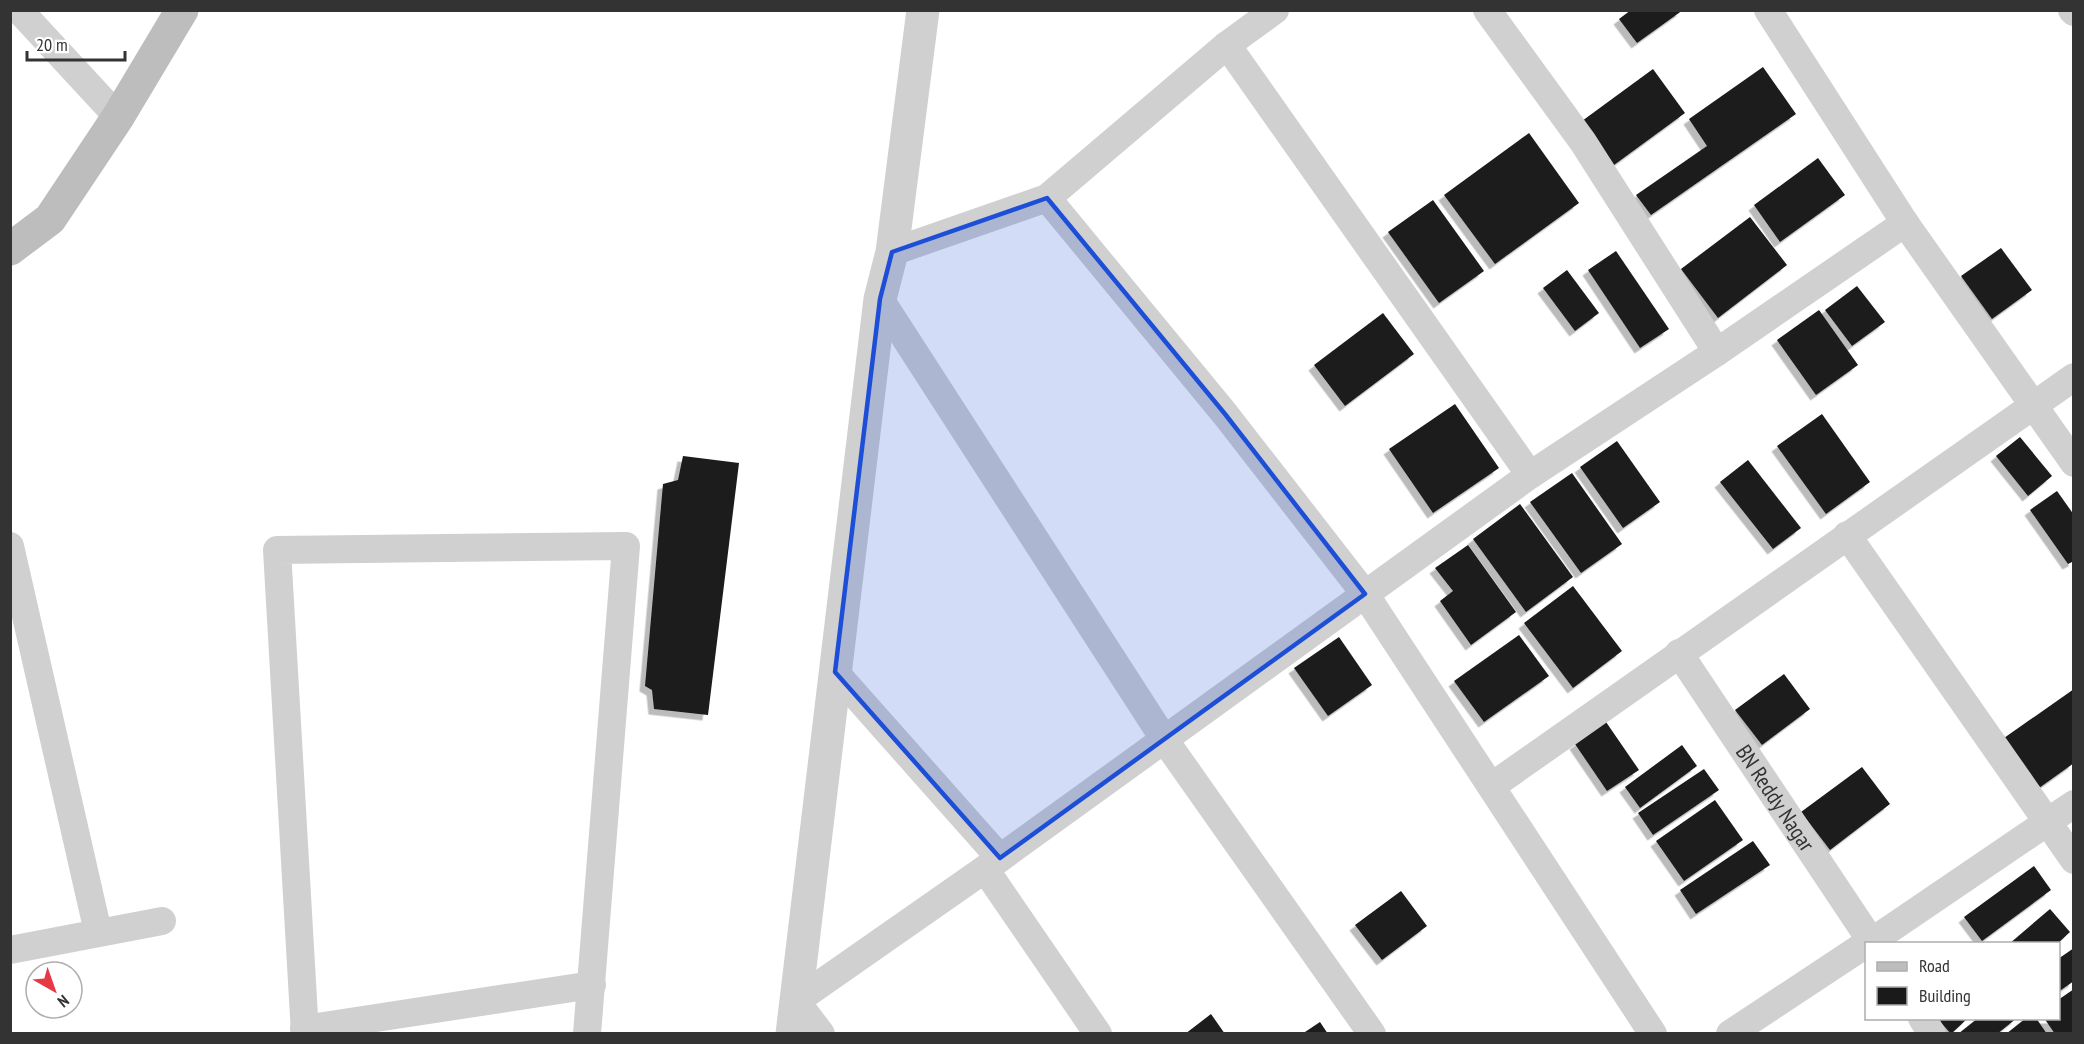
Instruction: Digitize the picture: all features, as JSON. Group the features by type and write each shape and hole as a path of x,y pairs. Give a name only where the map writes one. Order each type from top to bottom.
{"main road":[{"path":"10,249 50,219 118,117 182,10"}],"street":[{"path":"19,10 118,117"},
{"path":"792,1034 880,299 892,252 923,10"},
{"path":"892,252 1047,198 1227,45 1275,10"},
{"path":"1487,10 1583,142 1717,352"},
{"path":"1768,10 1905,223 2034,404 2073,463"},
{"path":"1227,45 1530,475"},
{"path":"1047,198 1225,414 1365,594 1653,1034"},
{"path":"796,1001 992,864 1530,475 1717,352 1905,223"},
{"path":"880,299 1164,739 1372,1034"},
{"path":"1492,786 2073,377"},
{"path":"1847,535 2049,821 2073,860"},
{"path":"10,546 98,932"},
{"path":"587,1034 591,985 626,546 277,550 304,1031 591,985"},
{"name":"BN Reddy Nagar","path":"1679,653 1869,942"},
{"path":"835,672 992,864 1098,1034"},
{"path":"1871,942 2073,804"},
{"path":"10,950 162,921"},
{"path":"1730,1034 1865,946"},
{"path":"796,1001 821,1034"},
{"path":"1923,1020 1932,1034"}],"highlighted area":[{"path":"1047,198 1225,414 1365,594 1000,858 835,672 880,299 892,252"}],"building":[{"path":"1631,10 1683,10 1637,43 1619,19"},
{"path":"1763,67 1796,114 1651,215 1636,195 1707,146 1689,119"},
{"path":"1653,69 1685,113 1614,165 1582,121"},
{"path":"1529,133 1579,203 1495,264 1444,195"},
{"path":"1818,158 1845,195 1780,242 1754,205"},
{"path":"1433,200 1484,271 1439,303 1388,232"},
{"path":"1750,217 1787,265 1718,318 1681,269"},
{"path":"2001,248 2032,290 1992,319 1961,276"},
{"path":"1616,251 1669,329 1640,348 1588,270"},
{"path":"1567,270 1599,313 1575,331 1543,288"},
{"path":"1857,286 1885,322 1852,346 1825,310"},
{"path":"1819,310 1858,365 1816,395 1777,340"},
{"path":"1383,313 1414,354 1345,406 1314,365"},
{"path":"1455,404 1499,468 1433,513 1389,449"},
{"path":"1822,414 1870,482 1826,514 1777,446"},
{"path":"2020,437 2052,476 2028,496 1996,456"},
{"path":"1617,441 1660,502 1623,528 1580,467"},
{"path":"683,456 739,463 708,715 654,709 652,690 645,686 663,484 678,480"},
{"path":"1748,460 1801,528 1773,549 1720,482"},
{"path":"1572,473 1622,544 1581,573 1530,502"},
{"path":"2057,491 2074,515 2074,561 2068,564 2030,510"},
{"path":"1520,504 1573,577 1526,612 1473,539"},
{"path":"1468,545 1516,612 1471,645 1440,601 1453,591 1435,568"},
{"path":"1573,586 1622,651 1573,688 1524,623"},
{"path":"1519,635 1549,676 1484,722 1454,681"},
{"path":"1339,637 1372,685 1328,716 1294,668"},
{"path":"1784,674 1810,709 1762,745 1735,710"},
{"path":"2074,689 2074,763 2039,788 2004,738"},
{"path":"1606,722 1639,770 1607,791 1575,744"},
{"path":"1682,745 1697,766 1640,808 1625,787"},
{"path":"1862,767 1890,804 1830,850 1801,812"},
{"path":"1704,769 1719,790 1653,835 1638,813"},
{"path":"1715,800 1743,840 1684,881 1656,841"},
{"path":"1753,841 1770,865 1696,914 1680,890"},
{"path":"2034,866 2051,890 1982,941 1964,917"},
{"path":"1401,891 1427,926 1382,960 1355,925"},
{"path":"2050,909 2070,932 2059,942 2011,942"},
{"path":"2074,948 2074,981 2060,991 2060,958"},
{"path":"2074,989 2074,1034 2055,1034 2045,1020 2060,1020 2060,999"},
{"path":"1211,1014 1225,1034 1185,1034"},
{"path":"1939,1020 1966,1020 1951,1034"},
{"path":"1976,1020 2014,1020 1997,1034 1958,1034"},
{"path":"2024,1020 2037,1020 2047,1034 2006,1034"},
{"path":"1320,1022 1328,1034 1302,1034"}]}
